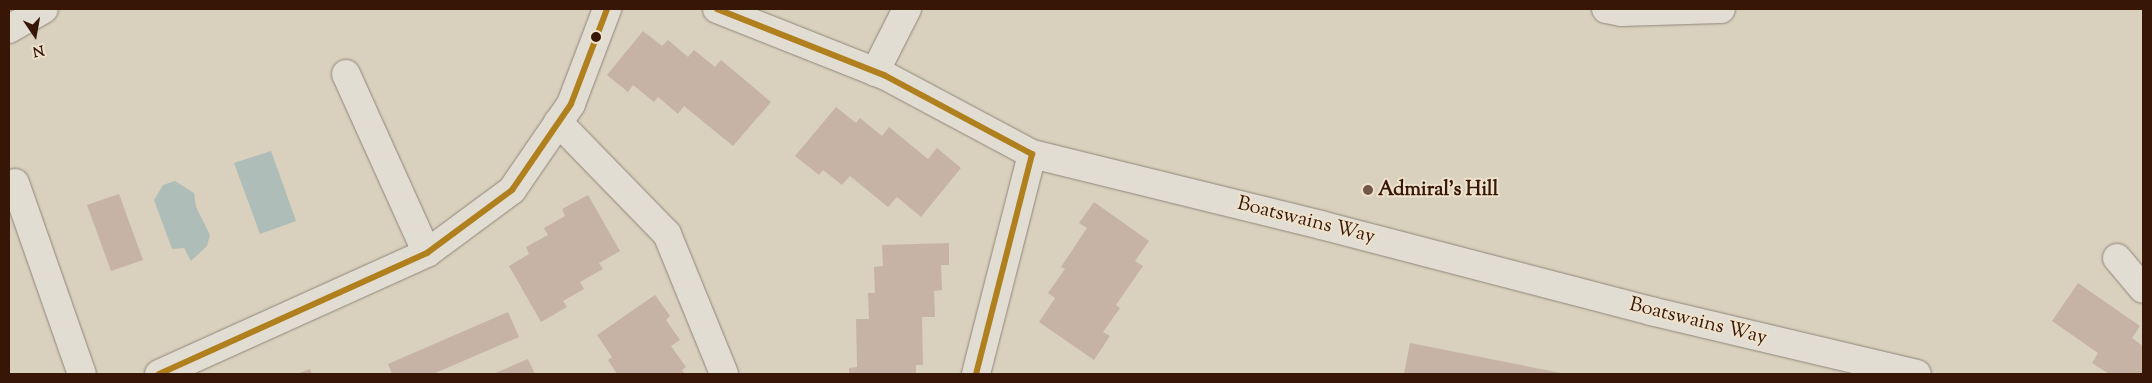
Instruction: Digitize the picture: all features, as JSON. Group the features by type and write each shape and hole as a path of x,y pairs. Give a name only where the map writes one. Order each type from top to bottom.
{"street":[{"path":"9,29 44,9"},
{"path":"159,374 427,253 512,190 571,104 607,9"},
{"name":"Boatswains Way","path":"717,9 875,72 1032,154 1321,225 1651,311 1917,374"},
{"path":"875,72 907,9"},
{"path":"1606,9 1622,12 1721,9"},
{"path":"346,74 427,253"},
{"path":"558,122 666,234 724,374"},
{"path":"976,374 1032,154"},
{"path":"15,183 82,374"},
{"path":"2117,258 2143,289"}],"shaded area":[{"path":"271,151 296,221 260,234 234,163"},
{"path":"175,181 194,193 196,207 210,235 207,246 191,261 184,248 172,249 154,200 163,185"}],"building":[{"path":"643,31 662,46 668,40 688,57 694,50 715,67 721,60 771,102 733,146 684,106 678,114 658,97 654,102 633,85 628,92 607,75"},
{"path":"836,107 856,123 860,118 882,136 889,127 928,159 937,148 961,168 921,217 897,197 888,207 850,176 842,185 823,170 819,175 795,156"},
{"path":"119,194 143,260 111,271 87,205"},
{"path":"588,195 620,251 599,263 603,269 580,282 584,289 563,301 567,307 541,322 509,266 529,254 526,247 548,235 544,228 565,216 562,209"},
{"path":"1094,202 1149,241 1135,261 1143,266 1116,305 1120,308 1103,332 1110,336 1094,360 1039,322 1055,298 1048,293 1065,269 1061,267 1087,228 1079,223"},
{"path":"949,243 949,265 941,265 942,290 934,291 935,317 922,317 923,365 916,365 916,374 849,374 849,368 857,367 856,319 869,319 868,293 875,293 874,267 883,266 882,245"},
{"path":"2078,283 2140,326 2132,338 2143,346 2143,374 2109,374 2092,363 2098,353 2052,321"},
{"path":"655,295 670,316 666,320 680,340 671,346 686,367 682,370 685,374 617,374 608,360 612,357 597,335"},
{"path":"508,312 519,337 433,374 392,374 388,364"},
{"path":"1410,343 1561,373 1561,374 1404,374"},
{"path":"528,359 535,374 493,374"},
{"path":"310,369 312,374 296,374"}],"transit line":[{"path":"159,374 427,253 512,190 571,104 607,9"},
{"path":"717,9 884,75 1032,154"},
{"path":"976,374 1032,154"}],"place":[{"name":"Admiral's Hill","path":"1368,190"}]}
